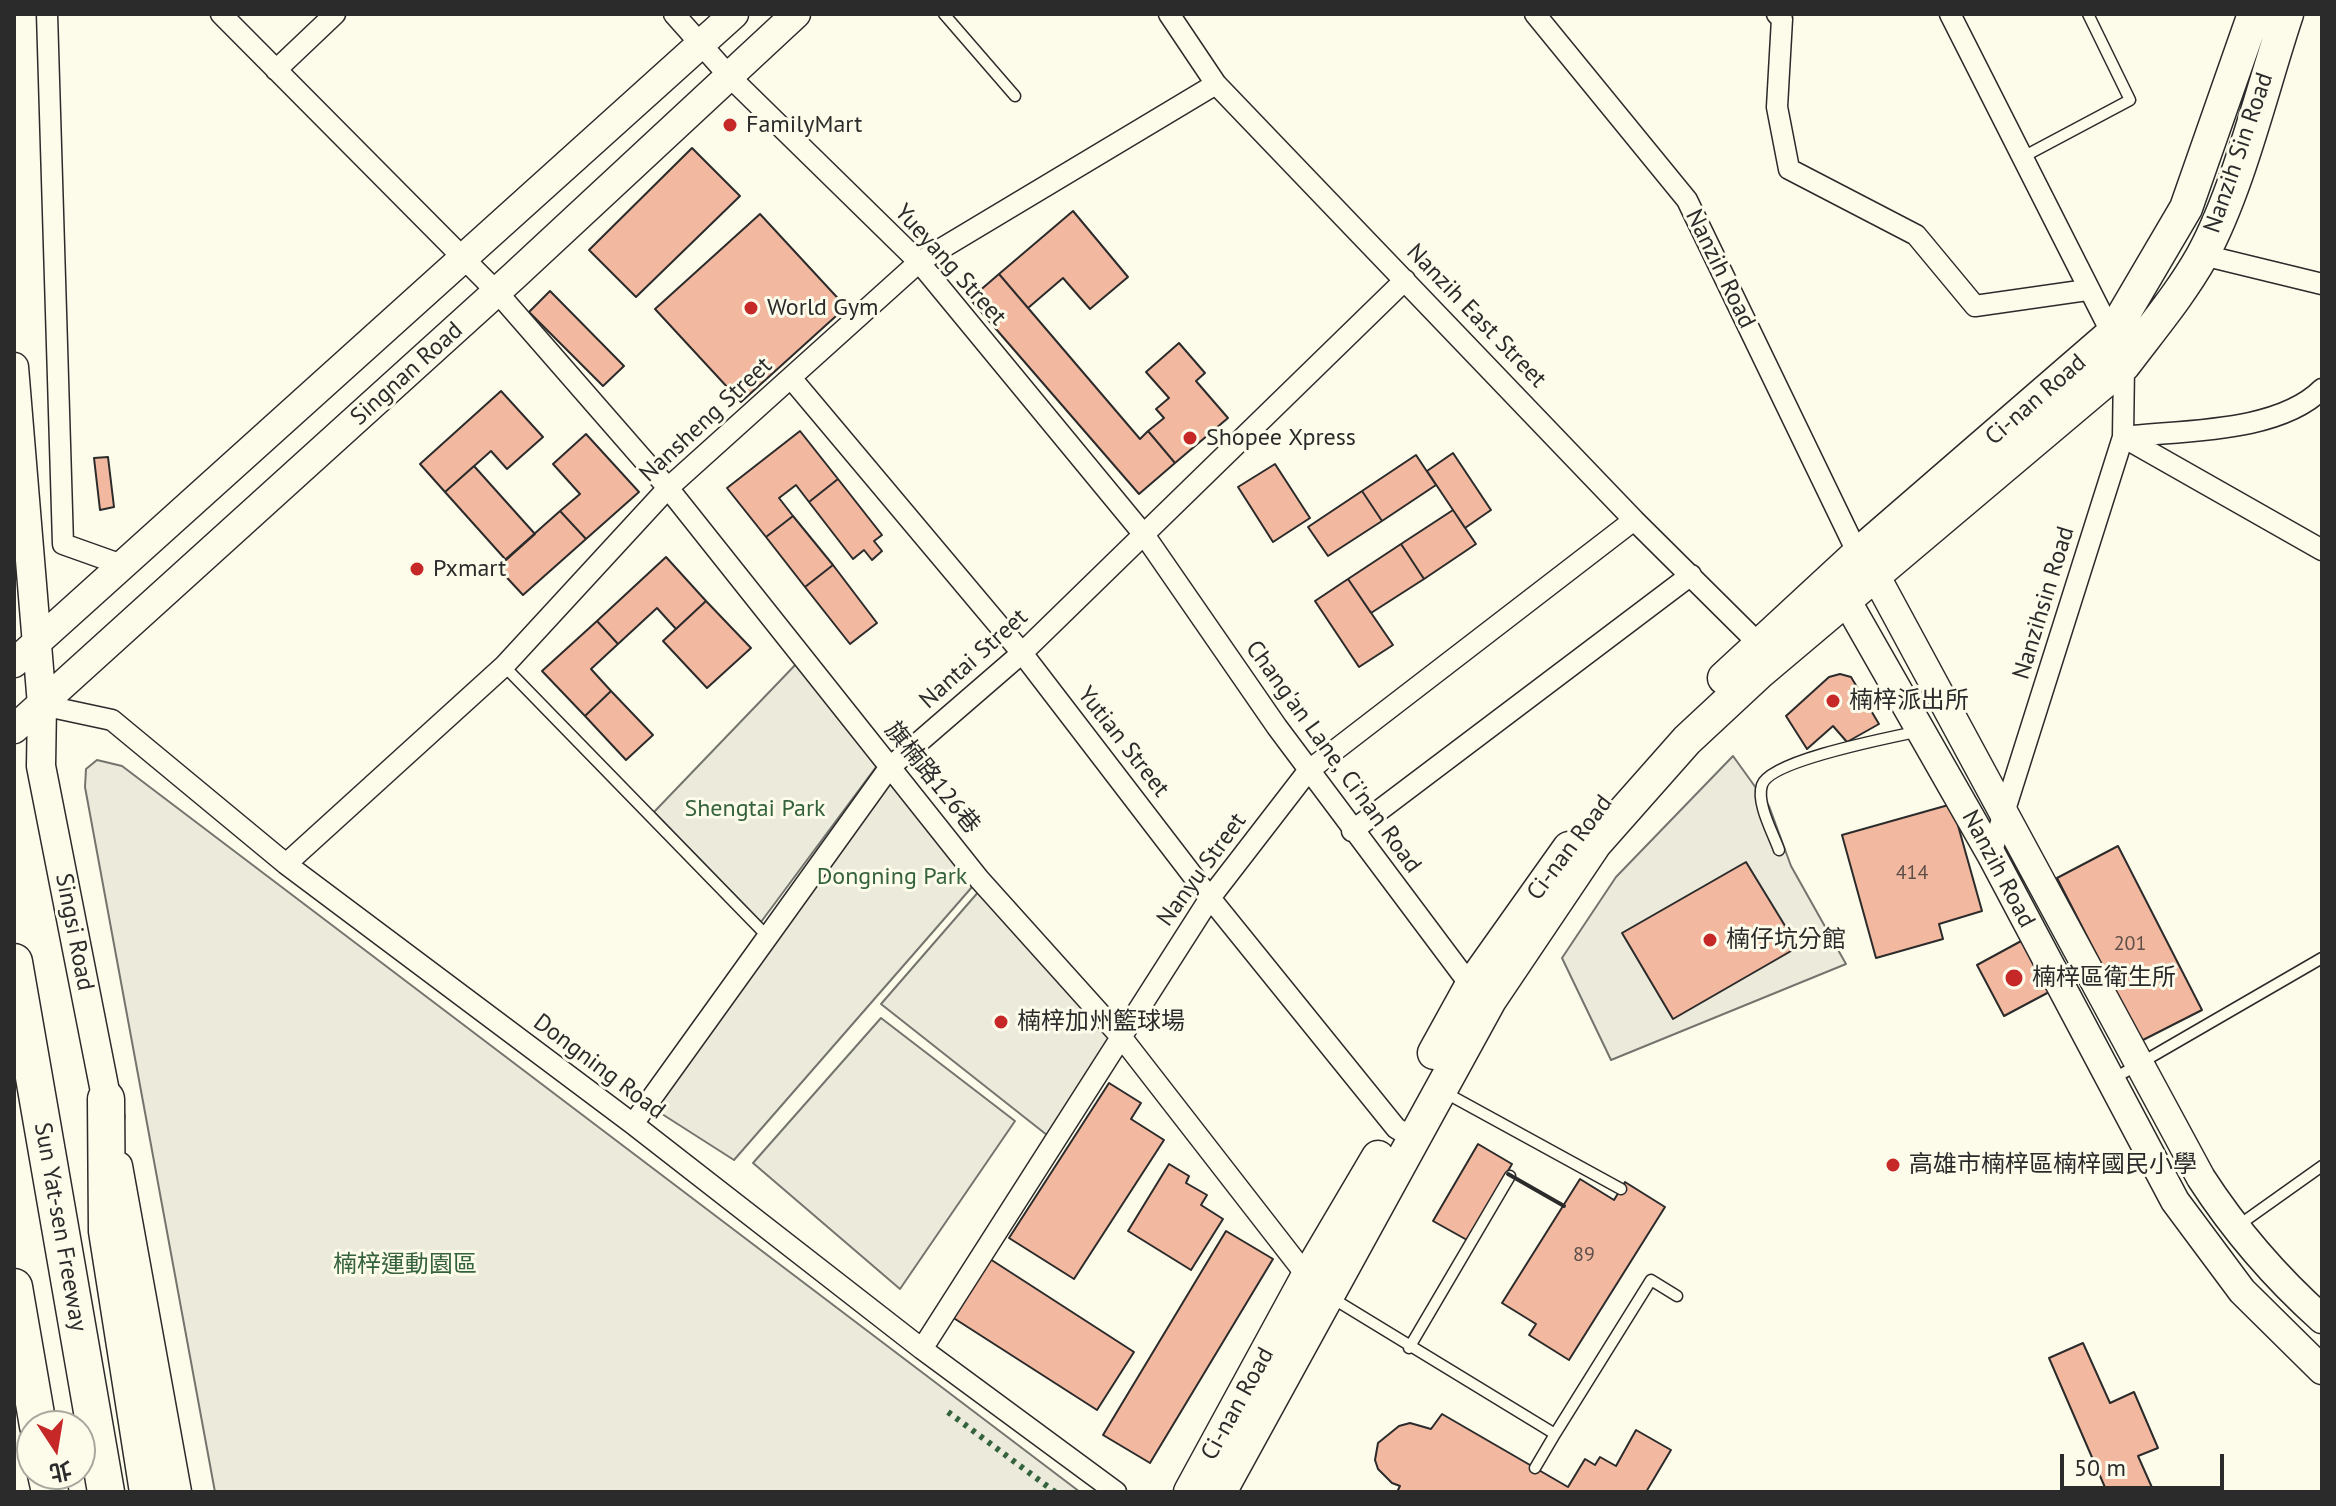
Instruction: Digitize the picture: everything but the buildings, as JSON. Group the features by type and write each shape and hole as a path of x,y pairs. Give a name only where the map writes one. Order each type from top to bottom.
{"highway":[{"name":"Sun Yat-sen Freeway","path":"15,970 106,1492"},
{"path":"106,1099 107,1231 148,1492"},
{"path":"14,1287 35,1410"}],"main road":[{"name":"Nanzih Sin Road","path":"2124,365 2186,248 2200,174 2254,14"},
{"name":"Nanzih Sin Road","path":"2112,334 2186,248 2221,214 2287,14"},
{"name":"Ci-nan Road","path":"1404,1133 1439,1089 1480,993 1632,801 1687,740 1845,598 1866,564 2112,334"},
{"name":"Ci-nan Road","path":"1190,1492 1316,1287 1480,993 1617,786 1758,643 1866,564 2124,365"},
{"name":"Ci-nan Road","path":"1220,1492 1316,1287"}],"street":[{"path":"47,14 63,544 122,565"},
{"name":"旗楠路126巷","path":"221,14 465,258 668,488 979,879 1122,1038 1316,1287"},
{"path":"276,70 335,14"},
{"name":"Yueyang Street","path":"674,14 730,77 919,262 1145,536"},
{"name":"Singnan Road","path":"14,663 734,14"},
{"name":"Singnan Road","path":"14,729 497,292 796,14"},
{"name":"Nanzih East Street","path":"1169,14 1216,84 1634,520 1758,643"},
{"name":"Nanzih Road","path":"1535,14 1687,200 1866,564 2143,1065 2201,1178 2234,1228 2276,1278 2322,1319"},
{"path":"1950,14 2087,290 2112,334 2124,365"},
{"path":"1783,16 1777,107 1789,169 1916,235 1975,306 2087,290"},
{"name":"Nansheng Street","path":"286,864 504,666 668,488 919,262 1216,84"},
{"path":"2186,248 2322,284"},
{"name":"Nantai Street","path":"633,1124 889,768 1022,653 1405,280"},
{"name":"Nanzihsin Road","path":"1991,854 2123,437 2124,365"},
{"name":"Singsi Road","path":"14,367 42,705 41,766 106,1099 177,1492"},
{"name":"Yutian Street","path":"791,378 1022,653 1210,898 1404,1133"},
{"path":"2123,437 2271,419 2307,404 2322,389"},
{"path":"2123,437 2322,550"},
{"name":"Nanyu Street","path":"922,1349 1210,898 1308,771 1634,520"},
{"name":"Chang'an Lane, Ci'nan Road","path":"1145,536 1308,771 1480,993"},
{"path":"1352,831 1691,575"},
{"name":"Nanzih Road","path":"1845,598 1991,854 2175,1201 2242,1291 2322,1370"},
{"name":"Dongning Road","path":"42,705 112,720 286,864 633,1124 922,1349 1116,1492"}],"lane":[{"path":"944,14 1015,96"},
{"path":"2021,158 2130,100 2088,14"},
{"path":"504,666 768,937"},
{"path":"1779,850 1763,804 1761,786 1765,779 1802,761 1922,730"},
{"path":"2111,1080 2143,1065 2322,958"},
{"path":"1439,1089 1621,1189"},
{"path":"2234,1228 2322,1166"},
{"path":"1409,1348 1510,1176"},
{"path":"1535,1468 1651,1280 1677,1296"},
{"path":"1316,1287 1409,1348 1555,1434"}],"green space":[{"name":"Shengtai Park","path":"799,661 879,763 761,922 654,812"},
{"path":"1733,756 1769,806 1791,866 1846,964 1611,1060 1562,958 1616,877"},
{"name":"楠梓運動園區","path":"97,760 122,766 1080,1492 215,1492 85,787 86,769"},
{"name":"Dongning Park","path":"889,768 979,879 734,1160 651,1107"},
{"name":"楠梓加州籃球場","path":"980,890 1114,1039 1052,1139 881,1004"}],"shaded area":[{"path":"881,1018 1015,1121 900,1289 753,1163"}],"hedge":[{"path":"948,1412 1055,1492"}],"wall":[{"path":"1508,1174 1564,1206"}],"place":[{"name":"FamilyMart","path":"730,125"},
{"name":"World Gym","path":"751,308"},
{"name":"Shopee Xpress","path":"1190,438"},
{"name":"Pxmart","path":"417,569"},
{"name":"楠梓派出所","path":"1833,701"},
{"name":"楠仔坑分館","path":"1710,940"},
{"name":"楠梓區衛生所","path":"2014,978"},
{"name":"楠梓加州籃球場","path":"1001,1022"},
{"name":"高雄市楠梓區楠梓國民小學","path":"1893,1165"}]}
